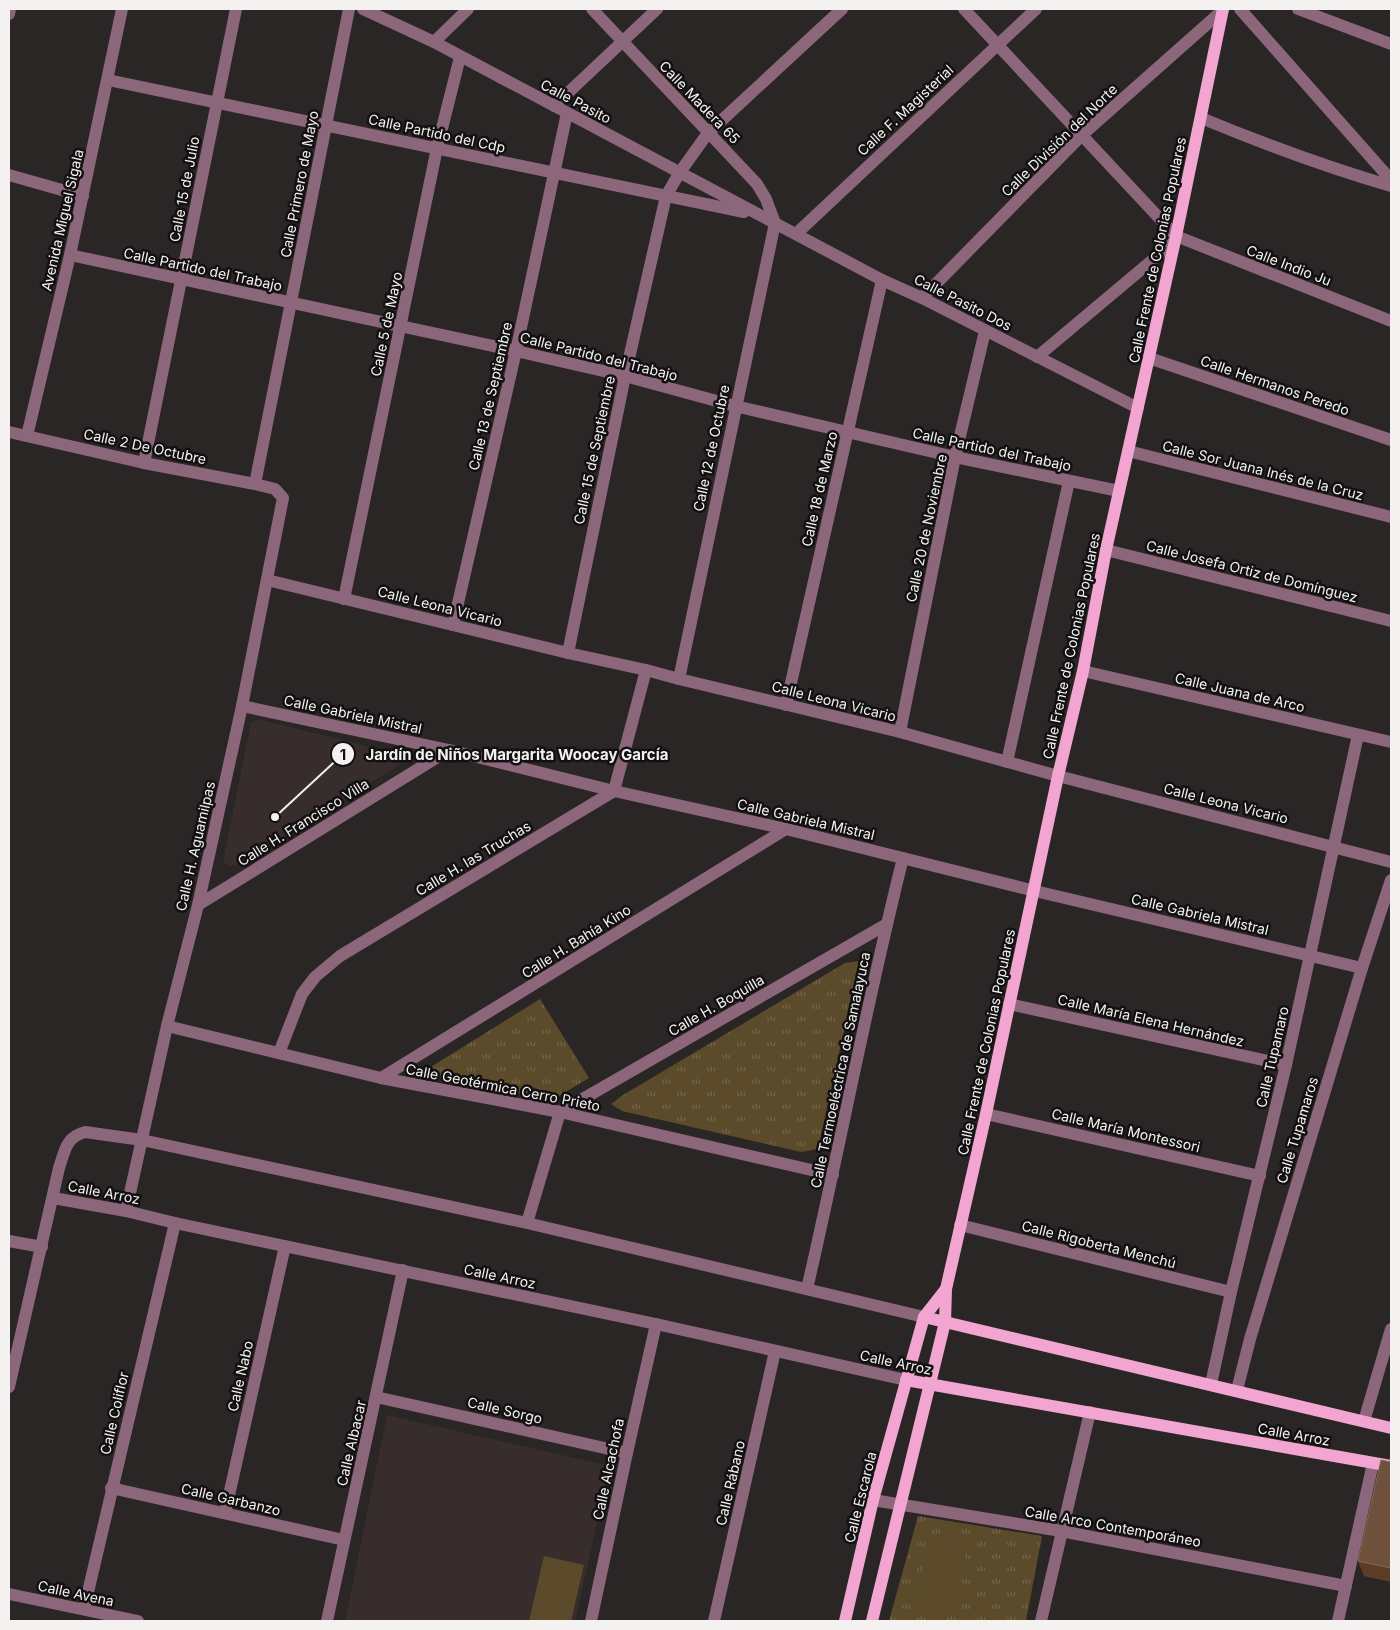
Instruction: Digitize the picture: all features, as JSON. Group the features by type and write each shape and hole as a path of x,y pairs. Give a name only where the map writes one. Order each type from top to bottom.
{"main road":[{"name":"Calle Frente de Colonias Populares","path":"929,1384 945,1322 946,1289 1035,891 1058,776 1083,671 1106,550 1175,239 1223,10"},
{"name":"Calle Frente de Colonias Populares","path":"906,1380 924,1316 946,1289"},
{"name":"Calle Arroz","path":"924,1316 1391,1428"},
{"name":"Calle Arroz","path":"906,1380 1391,1466"},
{"name":"Calle Escarola","path":"845,1621 873,1500 906,1380"},
{"path":"872,1621 929,1384"}],"street":[{"path":"9,14 10,9"},
{"name":"Avenida Miguel Sigala","path":"27,436 70,256 122,9"},
{"name":"Calle 15 de Julio","path":"144,463 236,9"},
{"name":"Calle Primero de Mayo","path":"255,484 349,9"},
{"name":"Calle Pasito","path":"363,9 434,42 775,223"},
{"path":"434,42 468,9"},
{"name":"Calle Madera 65","path":"592,9 757,184 766,199 775,223"},
{"path":"554,106 657,9"},
{"name":"Calle 15 de Septiembre","path":"568,652 625,376 666,196 680,172 708,133 842,9"},
{"path":"964,9 1082,135 1175,239 1037,357"},
{"name":"Calle F. Magisterial","path":"796,234 1036,9"},
{"path":"1240,9 1391,180"},
{"path":"1298,9 1391,44"},
{"name":"Calle División del Norte","path":"922,298 1082,135 1223,10"},
{"name":"Calle 5 de Mayo","path":"344,599 438,148 460,57"},
{"name":"Calle Partido del Cdp","path":"108,80 326,124 554,174 759,214"},
{"name":"Calle 13 de Septiembre","path":"453,625 516,351 567,113"},
{"path":"1201,118 1258,142 1326,167 1391,186"},
{"path":"9,175 83,196"},
{"name":"Calle Pasito Dos","path":"775,223 882,280 922,298 1138,408"},
{"name":"Calle 12 de Octubre","path":"678,679 775,223"},
{"name":"Calle Indio Ju","path":"1175,239 1391,321"},
{"name":"Calle Partido del Trabajo","path":"70,256 516,351 625,376 735,406 955,457 1119,491"},
{"name":"Calle 18 de Marzo","path":"786,705 882,280"},
{"name":"Calle 20 de Noviembre","path":"900,732 955,457 985,330"},
{"name":"Calle Hermanos Peredo","path":"1148,358 1391,440"},
{"name":"Calle 2 De Octubre","path":"9,432 144,463 275,489"},
{"name":"Calle Sor Juana Inés de la Cruz","path":"1128,451 1391,517"},
{"path":"1007,762 1069,481"},
{"name":"Calle H. Aguamilpas","path":"126,1211 167,1026 198,905 242,706 283,498 275,489"},
{"name":"Calle Josefa Ortiz de Domínguez","path":"1106,550 1391,621"},
{"name":"Calle Leona Vicario","path":"267,580 900,732 1058,776 1391,862"},
{"path":"614,791 646,670"},
{"name":"Calle Juana de Arco","path":"1083,671 1391,742"},
{"name":"Calle Gabriela Mistral","path":"242,706 449,750 614,791 786,829 1035,891 1362,968"},
{"name":"Calle Tupamaro","path":"1211,1384 1311,955 1358,735"},
{"name":"Calle H. Francisco Villa","path":"198,905 449,750"},
{"name":"Calle H. las Truchas","path":"279,1053 302,994 315,977 340,956 614,791"},
{"name":"Calle H. Bahía Kino","path":"381,1078 786,829"},
{"name":"Calle Termoeléctrica de Samalayuca","path":"807,1289 886,924 903,858"},
{"name":"Calle Tupamaros","path":"1237,1390 1250,1339 1362,968 1391,880"},
{"name":"Calle H. Boquilla","path":"560,1112 886,924"},
{"name":"Calle María Elena Hernández","path":"1009,1004 1286,1065"},
{"name":"Calle Geotérmica Cerro Prieto","path":"167,1026 381,1078 560,1112 833,1175"},
{"path":"527,1223 560,1112"},
{"name":"Calle María Montessori","path":"986,1114 1260,1176"},
{"name":"Calle Arroz","path":"906,1380 656,1324 175,1223 126,1211 53,1198 59,1168 66,1146 77,1134 96,1132 142,1140 527,1223 924,1316"},
{"path":"9,1387 53,1198"},
{"name":"Calle Coliflor","path":"84,1609 175,1223"},
{"name":"Calle Rigoberta Menchú","path":"960,1225 1231,1292"},
{"path":"9,1241 42,1247"},
{"name":"Calle Nabo","path":"225,1512 285,1246"},
{"name":"Calle Albacar","path":"327,1621 402,1270"},
{"name":"Calle Alcachofa","path":"592,1621 656,1324"},
{"path":"1364,1421 1391,1329"},
{"name":"Calle Rábano","path":"714,1621 775,1351"},
{"name":"Calle Sorgo","path":"376,1397 627,1453"},
{"path":"1041,1621 1090,1412"},
{"path":"1338,1621 1373,1463"},
{"name":"Calle Garbanzo","path":"111,1488 344,1540"},
{"name":"Calle Arco Contemporáneo","path":"873,1500 1061,1531 1346,1586"},
{"name":"Calle Avena","path":"9,1594 138,1621"}],"shaded area":[{"path":"258,719 402,755 404,762 237,865 229,866 223,862 251,723"},
{"path":"387,1415 610,1466 575,1621 345,1621"}],"green space":[{"path":"859,961 818,1149 801,1152 622,1111 611,1104 623,1095 845,963"},
{"path":"540,999 589,1078 552,1100 421,1073"},
{"path":"918,1516 1042,1536 1026,1621 889,1621"},
{"path":"932,1537 968,1546 950,1617 914,1607"},
{"path":"544,1556 584,1565 571,1621 529,1621"}],"building":[{"path":"1381,1460 1391,1462 1391,1568 1358,1561"}],"place":[{"name":"Jardín de Niños Margarita Woocay García","path":"275,817"}]}
